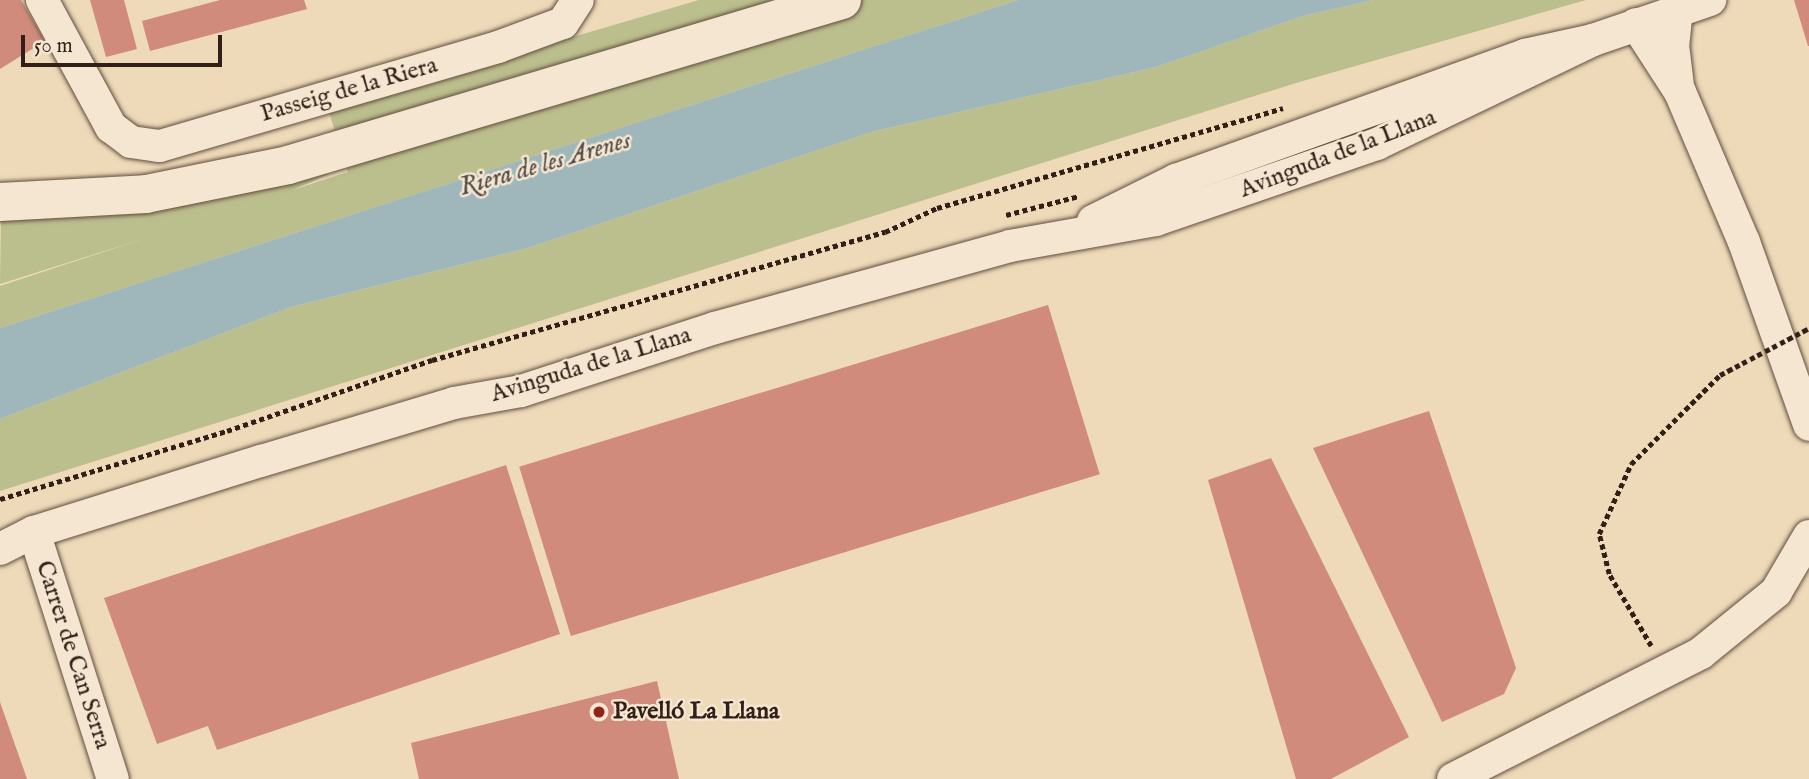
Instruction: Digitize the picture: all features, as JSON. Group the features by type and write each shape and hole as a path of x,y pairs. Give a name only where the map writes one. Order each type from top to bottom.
{"main road":[{"path":"0,202 146,194 288,165 842,0"}],"street":[{"name":"Passeig de la Riera","path":"42,0 111,127 131,142 160,146 498,47 563,23 579,0"},
{"path":"1654,17 1710,0"},
{"path":"1654,17 1673,45 1680,92"},
{"path":"1654,17 1680,92 1744,242 1809,425"},
{"name":"Avinguda de la Llana","path":"0,549 34,532 454,403 521,391 729,324 1070,234 1176,180 1525,55 1593,40 1654,17"},
{"name":"Avinguda de la Llana","path":"0,531 34,532"},
{"name":"Carrer de Can Serra","path":"34,532 113,779"},
{"path":"1453,779 1701,653 1776,592 1809,536"}],"path":[{"path":"0,499 227,431 432,360 885,232 937,208 1213,124 1292,106"},
{"path":"1662,673 1646,633 1609,574 1599,534 1631,464 1720,375 1809,328"}],"green space":[{"path":"699,0 1018,0 0,328 0,286 149,237 0,284 1,220 222,198 311,174 329,174 293,190 348,172 328,109"},
{"path":"1373,0 1586,0 1296,83 0,491 0,419 291,307 528,248 871,132 1156,67 1303,16"}],"water":[{"name":"Riera de les Arenes","path":"1018,0 1373,0 1303,16 1156,67 871,132 528,248 291,307 0,419 0,328"}],"building":[{"path":"0,0 21,0 45,41 0,69"},
{"path":"90,0 124,0 137,49 106,57"},
{"path":"220,0 304,0 307,9 150,51 142,21"},
{"path":"1794,0 1809,0 1809,46 1808,46"},
{"path":"1048,305 1100,474 571,636 519,467"},
{"path":"1429,411 1516,668 1504,694 1442,722 1313,448"},
{"path":"1271,458 1409,737 1331,779 1296,779 1208,480"},
{"path":"506,465 560,634 217,750 208,726 157,744 104,598"},
{"name":"Pavelló La Llana","path":"657,681 679,779 419,779 411,743"},
{"path":"0,702 27,779 0,779"}],"place":[{"name":"Pavelló La Llana","path":"599,712"}]}
